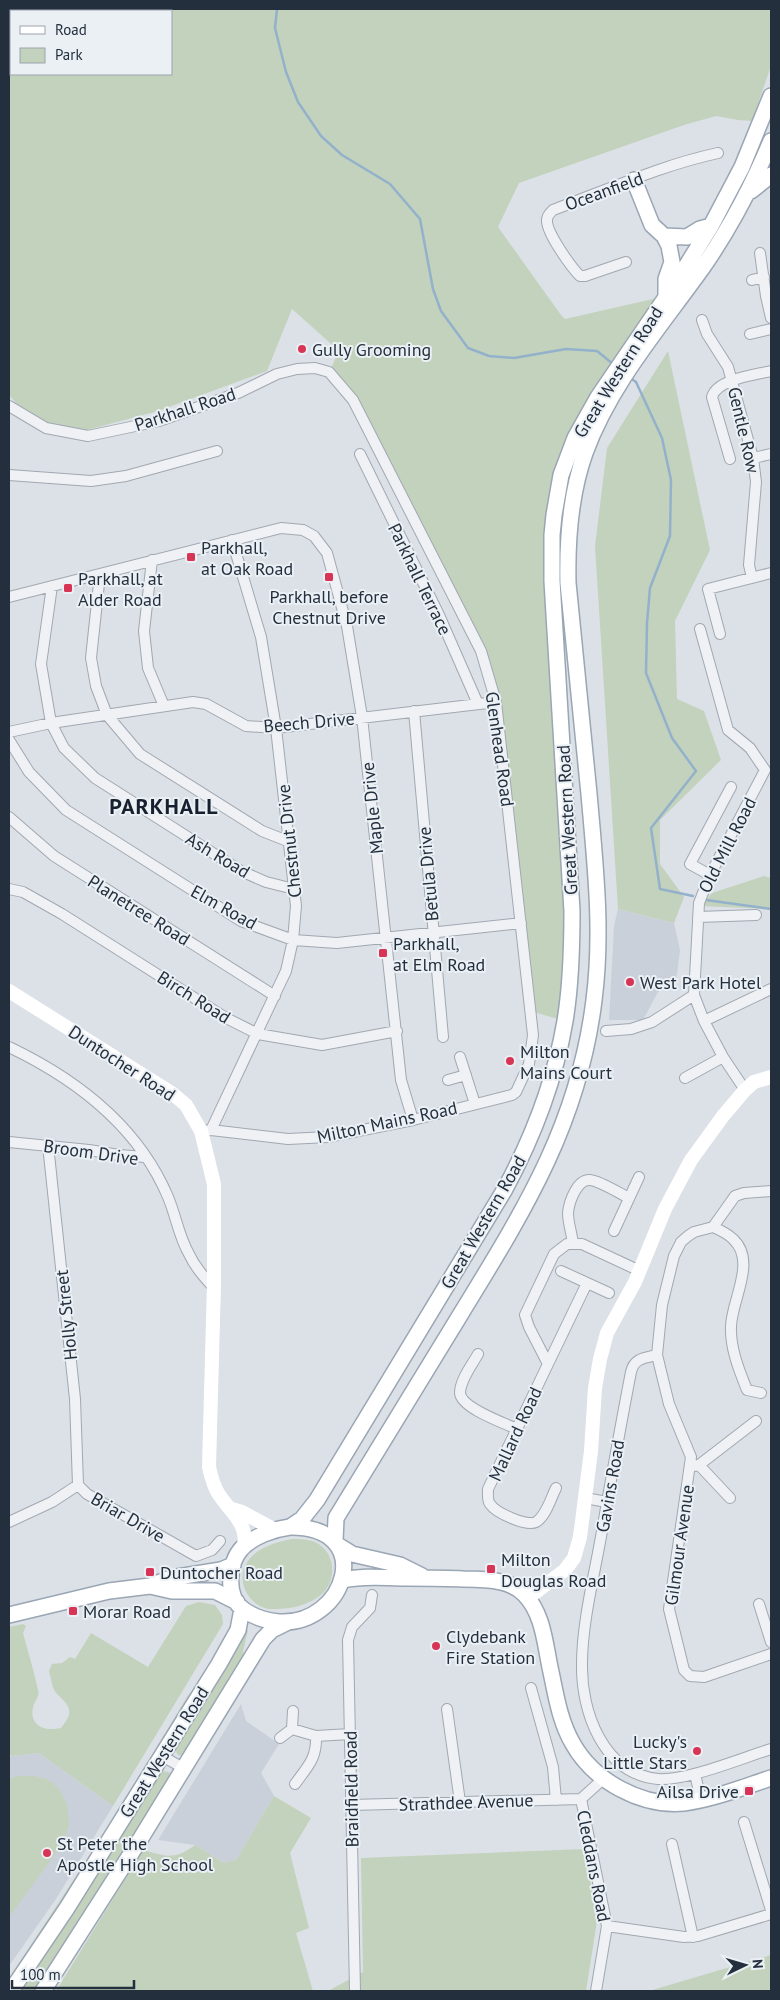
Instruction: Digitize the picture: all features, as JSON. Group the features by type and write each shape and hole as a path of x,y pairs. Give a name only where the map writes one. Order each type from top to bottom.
{"main road":[{"name":"Great Western Road","path":"633,355 666,296 711,226 742,167 771,96"},
{"name":"Great Western Road","path":"290,1527 302,1519 315,1502 506,1187 530,1138 550,1082 565,1021 570,974 572,911 552,581 552,536 557,496 566,458 584,419 614,383 633,355 716,248 744,198 771,141"},
{"path":"744,198 771,175"},
{"path":"634,180 652,225 664,236 670,246 672,262 666,279 666,296"},
{"path":"664,236 687,237 700,229 711,226"},
{"name":"Great Western Road","path":"337,1544 336,1518 531,1197 562,1130 581,1070 594,1000 598,922 596,871 568,583 568,543 575,488 585,453 614,383"},
{"name":"Duntocher Road","path":"9,991 173,1094 186,1105 206,1131 214,1184 214,1288 209,1467 217,1492 241,1524 245,1542 243,1548"},
{"path":"528,1598 571,1564 578,1544 591,1451 595,1388 600,1359 612,1322 640,1271 680,1178 701,1144 745,1090 754,1082 771,1077"},
{"name":"Duntocher Road","path":"232,1510 242,1512 275,1530"},
{"path":"240,1606 231,1584 233,1565 243,1548 275,1530 290,1527 311,1529 324,1533 352,1554 400,1565 423,1576"},
{"path":"150,1586 172,1591 215,1591 262,1619 288,1622 312,1615 326,1606 336,1594 343,1580 344,1563 337,1544"},
{"path":"9,1615 110,1592 150,1586 170,1578 221,1570 233,1565"},
{"path":"343,1580 357,1577 408,1578 423,1576 502,1582 515,1587 528,1598 542,1628 564,1724 572,1744 604,1779 620,1789 652,1801 671,1803 701,1800 771,1778"},
{"name":"Great Western Road","path":"11,1991 67,1908 229,1646 239,1626 240,1606"},
{"name":"Great Western Road","path":"43,1991 264,1639 272,1630 288,1622"}],"street":[{"name":"Oceanfield","path":"626,262 580,276 557,243 547,218 553,210 634,180 718,153"},
{"path":"760,253 771,318"},
{"path":"752,280 764,277"},
{"name":"Gentle Row","path":"702,320 707,334 728,367 753,458 756,482 749,565 752,578"},
{"path":"750,334 771,329"},
{"name":"Parkhall Road","path":"9,407 46,428 88,436 159,420 238,393 277,374 297,369 316,368 328,372 353,400"},
{"path":"730,459 712,397 714,391 718,387 733,381 771,371"},
{"name":"Glenhead Road","path":"353,400 481,651 496,702 532,1035 532,1050 524,1077 516,1092 512,1094"},
{"path":"9,475 91,481 126,476 217,450"},
{"name":"Parkhall Terrace","path":"360,454 439,615 478,704"},
{"path":"753,458 771,454"},
{"name":"Maple Drive","path":"232,540 281,528 303,530 314,536 327,553 347,626 362,717 401,1080 413,1120"},
{"path":"9,597 232,540"},
{"name":"Chestnut Drive","path":"206,1131 258,1034 286,972 293,940 296,906 276,728 261,637 232,540"},
{"path":"152,560 144,631 148,668 164,706"},
{"path":"720,634 708,589 771,573"},
{"path":"100,574 91,658 96,686 107,715 140,754 262,831 290,842"},
{"name":"Ash Road","path":"52,586 42,664 51,723 64,748 95,778 241,871 266,882 294,889"},
{"path":"700,629 728,730 750,748 768,770"},
{"name":"Beech Drive","path":"9,732 51,723 193,702 206,704 246,726 276,728 496,702"},
{"name":"Betula Drive","path":"414,711 444,1037"},
{"name":"Elm Road","path":"9,740 29,772 66,810 241,921 293,940 337,943 521,923"},
{"name":"Old Mill Road","path":"745,1090 723,1057 704,1021 694,995 698,902 710,875 768,770"},
{"path":"710,875 690,864 731,787"},
{"name":"Planetree Road","path":"9,817 54,856 275,996"},
{"name":"Birch Road","path":"9,889 22,892 62,914 226,1018 258,1034 322,1045 397,1031"},
{"path":"698,917 756,915"},
{"path":"704,1021 771,990"},
{"path":"606,1031 631,1029 652,1022 694,995"},
{"path":"9,1046 43,1064 84,1091 120,1123 145,1157"},
{"path":"460,1057 475,1104"},
{"path":"685,1078 723,1057"},
{"path":"448,1080 466,1075"},
{"name":"Milton Mains Road","path":"206,1131 288,1139 328,1137 413,1120 512,1094"},
{"name":"Broom Drive","path":"9,1142 145,1157 168,1196 188,1254 201,1274 214,1288"},
{"name":"Holly Street","path":"48,1145 75,1400 78,1485"},
{"path":"614,1231 639,1177"},
{"path":"573,1244 569,1221 569,1207 582,1182 593,1180 629,1198"},
{"path":"761,1393 747,1390 739,1370 731,1329 732,1314 743,1271 744,1257 740,1247 732,1238 713,1227 734,1196 744,1193 771,1191"},
{"name":"Gilmour Avenue","path":"713,1227 694,1232 681,1242 674,1256 662,1305 657,1355 669,1404 691,1453 693,1469 669,1610 684,1670 690,1676 699,1678 771,1654"},
{"path":"548,1364 526,1321 525,1311 554,1254 560,1248 573,1244 582,1244 640,1271"},
{"path":"561,1270 609,1293"},
{"name":"Mallard Road","path":"556,1488 543,1514 535,1522 531,1523 523,1523 495,1508 490,1504 488,1494 488,1489 587,1283"},
{"path":"478,1354 463,1383 460,1394 462,1399 469,1406 517,1429"},
{"name":"Gavins Road","path":"657,1355 638,1360 632,1367 582,1649 582,1685 588,1709 603,1745 612,1756 628,1769 656,1779 695,1774 771,1749"},
{"path":"730,1498 693,1469 756,1421"},
{"name":"Briar Drive","path":"9,1522 52,1502 78,1485 87,1494 196,1556 212,1550 220,1541"},
{"path":"585,1498 607,1502"},
{"name":"Braidfield Road","path":"355,1991 348,1640 352,1627 370,1608 372,1595"},
{"path":"759,1604 771,1642"},
{"path":"531,1688 553,1767 556,1800"},
{"path":"447,1709 460,1802"},
{"path":"280,1738 292,1729 293,1711"},
{"path":"292,1729 316,1736 350,1734"},
{"path":"295,1784 314,1756 316,1736"},
{"path":"162,1756 184,1769"},
{"path":"695,1774 701,1800"},
{"name":"Cleddans Road","path":"596,1991 608,1926 581,1798 604,1779"},
{"name":"Strathdee Avenue","path":"351,1806 581,1798"},
{"path":"744,1822 771,1910"},
{"path":"672,1844 693,1937"},
{"path":"608,1926 684,1938 771,1914"}],"shaded area":[{"path":"618,909 674,923 680,950 676,981 658,992 643,1020 609,1020 614,926"},
{"path":"241,1704 246,1721 279,1744 261,1773 274,1796 236,1860 224,1863 195,1845 158,1840"},
{"name":"St Peter the Apostle High School","path":"39,1753 113,1806 56,1899 9,1966 9,1758 11,1756"}],"green space":[{"path":"9,9 771,9 771,66 752,121 716,116 684,125 519,183 498,227 565,319 666,296 584,419 554,515 572,911 565,1021 530,1011 496,702 481,651 353,400 329,372 339,351 292,309 267,371 158,411 87,430 49,423 16,403 9,395"},
{"path":"668,351 710,550 675,621 677,699 704,711 721,760 660,820 660,864 684,897 674,923 618,909 595,546 607,448"},
{"path":"764,876 771,878 771,909 701,906 712,893"},
{"path":"292,1539 315,1542 327,1552 332,1566 332,1573 327,1588 317,1598 300,1606 275,1609 259,1605 252,1600 244,1586 244,1569 248,1561 262,1549"},
{"path":"199,1602 215,1605 222,1615 223,1624 113,1806 39,1753 11,1756 9,1752 9,1627 23,1624 26,1626 23,1633 38,1692 32,1711 33,1717 35,1722 43,1728 55,1729 61,1728 68,1718 69,1710 68,1706 55,1692 49,1671 52,1664 62,1663 70,1657 75,1659 91,1633 148,1667 186,1606"},
{"path":"246,1629 248,1630 243,1652 246,1655 184,1756 178,1755 174,1748"},
{"path":"190,1692 183,1709 73,1887 9,1983 9,1978 113,1820"},
{"path":"162,1771 169,1772 171,1779 36,1991 18,1991"},
{"path":"18,1776 34,1776 47,1779 58,1788 67,1803 69,1825 64,1842 9,1917 9,1779"},
{"path":"274,1796 311,1818 290,1853 309,1928 296,1933 313,1991 56,1991 143,1850 170,1856 181,1853 195,1845 224,1863 236,1860"},
{"path":"585,1849 597,1921 586,1991 328,1991 363,1972 361,1858"},
{"path":"771,1955 771,1991 649,1991"}],"waterway":[{"path":"277,9 275,28 286,72 298,102 321,136 342,155 390,184 420,219 433,289 441,311 468,348 489,356 514,358 566,349 597,351 613,364"},
{"path":"629,377 636,382 662,438 671,480 670,536 650,588 646,673 672,738 696,771 651,828 660,889 693,896"},
{"path":"706,900 771,909"}],"place":[{"name":"Gully Grooming","path":"302,349"},
{"name":"Parkhall, at Oak Road","path":"191,557"},
{"name":"Parkhall, before Chestnut Drive","path":"329,577"},
{"name":"Parkhall, at Alder Road","path":"68,588"},
{"name":"Parkhall, at Elm Road","path":"383,953"},
{"name":"West Park Hotel","path":"630,982"},
{"name":"Milton Mains Court","path":"510,1061"},
{"name":"Milton Douglas Road","path":"491,1569"},
{"name":"Duntocher Road","path":"150,1572"},
{"name":"Morar Road","path":"73,1611"},
{"name":"Clydebank Fire Station","path":"436,1646"},
{"name":"Lucky's Little Stars","path":"697,1751"},
{"name":"Ailsa Drive","path":"749,1791"},
{"name":"St Peter the Apostle High School","path":"47,1853"}],"district":[{"name":"PARKHALL","path":"164,806"}]}
